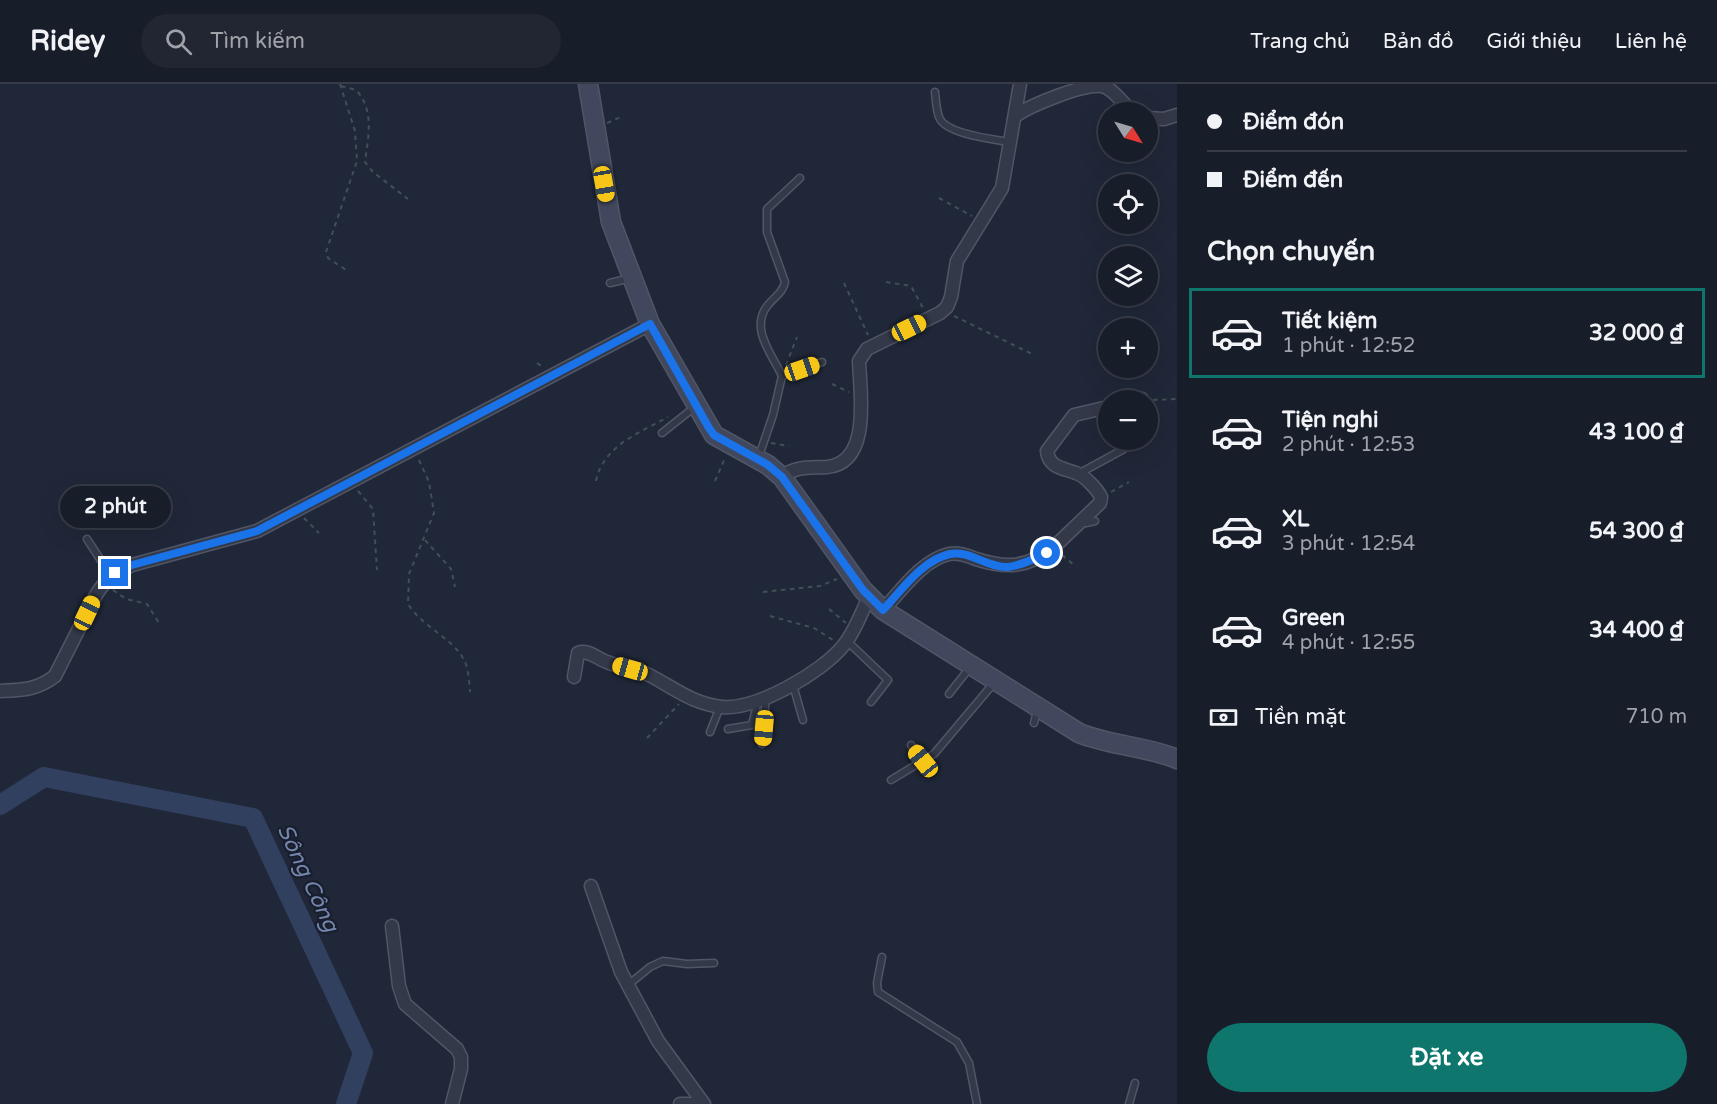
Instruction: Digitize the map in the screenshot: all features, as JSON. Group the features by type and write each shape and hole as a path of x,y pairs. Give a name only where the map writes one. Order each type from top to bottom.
{"main road":[{"path":"588,84 611,222 631,278 650,324 714,435 757,459 782,477 850,572 869,597 883,610 996,681 1036,715 1097,740 1165,754 1177,759"}],"street":[{"path":"782,477 796,468 830,467 843,461 851,453 860,429 859,361 862,354 943,310 951,297 957,261 1002,188 1020,84"},
{"path":"1015,116 1043,99 1094,85 1110,90 1123,102"},
{"path":"1158,119 1177,115"},
{"path":"0,691 43,686 55,676 107,580 132,565 257,531 650,324"},
{"path":"883,610 921,571 950,554 960,554 1008,567 1047,553 1054,547 1079,519 1100,503 1101,497 1079,474 1054,465 1047,457 1047,451 1074,415 1098,409"},
{"path":"574,677 576,657 581,651 651,676 685,697 734,707 792,684 845,644 869,597"},
{"path":"591,886 628,985 658,1041 704,1104"},
{"path":"392,926 399,986 405,1004 457,1049 461,1057 452,1104"},
{"path":"680,1104 693,1104"}],"lane":[{"path":"935,92 939,117 944,125 956,131 1010,142"},
{"path":"757,459 764,442 781,374 760,330 763,311 784,289 785,282 767,232 765,216 767,209 800,178"},
{"path":"610,283 631,278"},
{"path":"781,374 822,362"},
{"path":"662,433 696,405"},
{"path":"1079,474 1122,450"},
{"path":"1079,519 1086,523 1095,521"},
{"path":"87,539 107,580"},
{"path":"845,644 888,680 871,702"},
{"path":"949,694 972,666"},
{"path":"891,780 934,754 973,711 996,681"},
{"path":"792,684 803,720"},
{"path":"728,729 752,725 762,697"},
{"path":"762,697 762,744"},
{"path":"711,732 721,706"},
{"path":"911,745 923,761"},
{"path":"882,957 877,983 878,992 957,1042 969,1063 977,1104"},
{"path":"628,985 658,962 714,963"},
{"path":"1129,1104 1135,1083"}],"path":[{"path":"340,85 356,90 364,101 370,122 366,162 372,172 408,199"},
{"path":"340,85 355,131 357,161 326,252 328,258 346,270"},
{"path":"939,198 983,221"},
{"path":"886,282 906,284 914,290 928,319"},
{"path":"844,283 873,346"},
{"path":"943,310 1032,354"},
{"path":"781,374 791,356 797,337"},
{"path":"832,384 860,398"},
{"path":"1158,400 1177,399"},
{"path":"596,481 602,462 609,454 639,432 674,413"},
{"path":"764,442 789,446"},
{"path":"715,481 731,445"},
{"path":"413,449 429,482 434,499 434,513 409,574 408,604 425,625 462,657 467,668 470,693"},
{"path":"1101,497 1129,482"},
{"path":"350,483 373,509 377,570"},
{"path":"296,511 319,533"},
{"path":"424,540 451,569 455,587"},
{"path":"1054,547 1074,565"},
{"path":"763,592 820,586 850,572"},
{"path":"107,580 126,599 147,604 159,623"},
{"path":"829,609 853,629"},
{"path":"770,616 814,628 845,644"},
{"path":"647,738 685,697"}],"waterway":[{"name":"Sông Công","path":"0,805 44,777 253,818 363,1053 346,1104"}],"route":[{"path":"115,573 132,565 257,531 650,324 714,435 768,465 782,477 863,590 883,610 921,571 950,554 960,554 1008,567 1047,553"}]}
